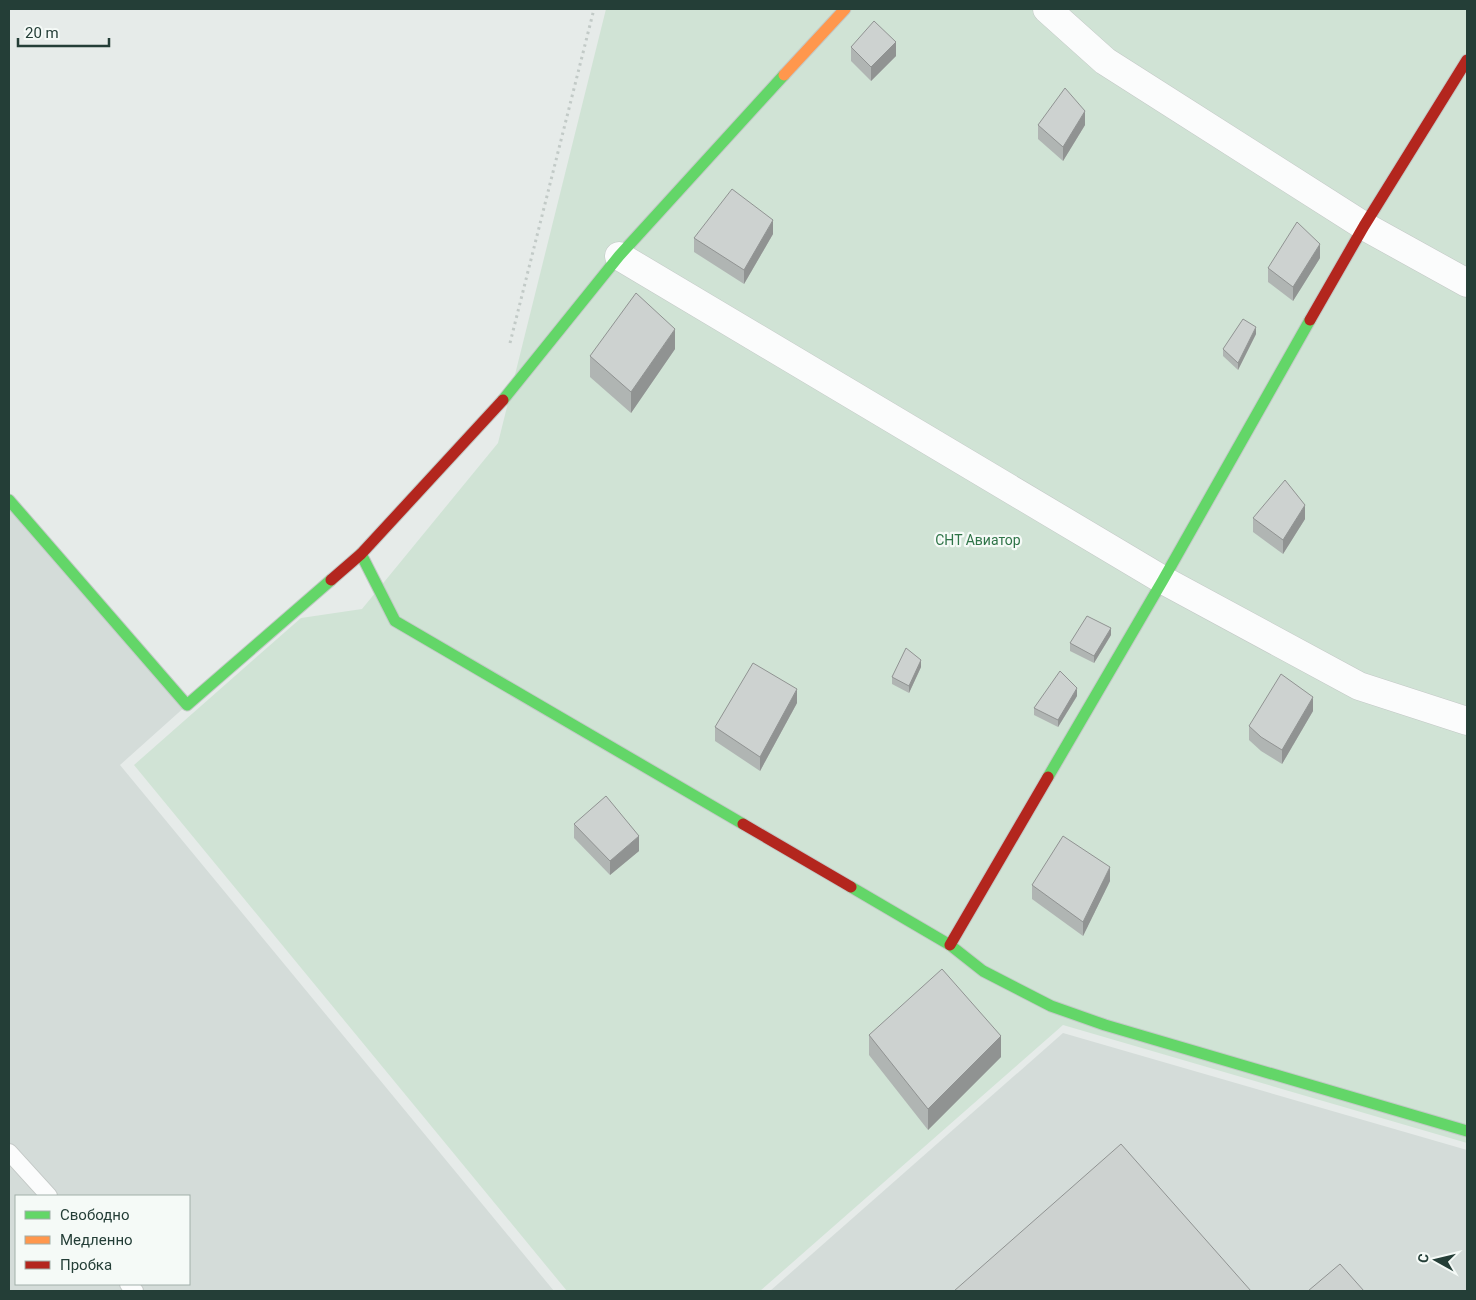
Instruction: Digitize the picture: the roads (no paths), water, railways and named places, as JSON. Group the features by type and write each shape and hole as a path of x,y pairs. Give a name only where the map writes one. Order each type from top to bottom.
{"street":[{"path":"9,500 187,705 361,554 492,414 619,256 845,9"},
{"path":"1047,9 1104,61 1364,226 1467,283"},
{"path":"950,945 1163,580 1364,226 1467,60"},
{"path":"619,256 1163,580 1359,686 1467,721"},
{"path":"361,554 394,622 950,945 983,970 1051,1006 1115,1028 1467,1130"}],"lane":[{"path":"9,1152 48,1195"}],"park label":[{"name":"СНТ Авиатор","path":"978,540"}]}
